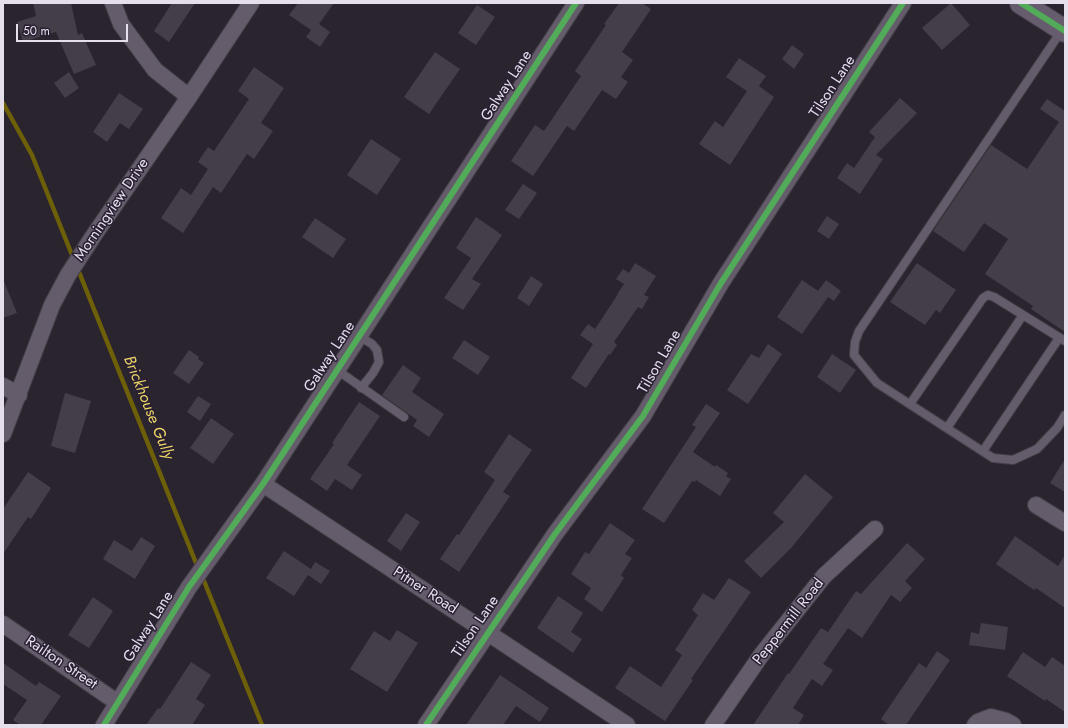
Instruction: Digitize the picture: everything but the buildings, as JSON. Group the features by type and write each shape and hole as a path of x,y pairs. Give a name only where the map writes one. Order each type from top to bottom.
{"main road":[{"path":"1021,3 1064,31"}],"street":[{"path":"113,3 121,24 155,70 189,97"},
{"name":"Morningview Drive","path":"3,434 52,305 68,274 189,97 251,3"},
{"name":"Galway Lane","path":"104,725 189,587 263,484 576,3"},
{"name":"Tilson Lane","path":"426,725 555,534 643,416 720,283 903,3"},
{"path":"3,386 19,395"},
{"name":"Pitner Road","path":"263,484 627,725"},
{"path":"1036,505 1065,523"},
{"name":"Peppermill Road","path":"713,725 762,654 824,576 876,529"},
{"name":"Railton Street","path":"3,624 118,703"},
{"path":"979,722 991,718 1006,721 1013,725"}],"lane":[{"path":"1064,31 859,331 855,342 854,355 877,383 993,458 1013,460 1037,449 1057,428 1065,415"},
{"path":"910,404 983,298 988,295 994,297 1024,315 1062,340 983,451"},
{"path":"947,428 1024,315"},
{"path":"359,336 372,344 377,350 379,362 373,373 361,388"},
{"path":"337,370 404,417"}],"waterway":[{"name":"Brickhouse Gully","path":"3,103 32,155 74,260"},
{"name":"Brickhouse Gully","path":"77,267 198,568"},
{"name":"Brickhouse Gully","path":"202,576 262,725"}],"cycle path":[{"path":"104,725 189,587 263,484 576,3"},
{"path":"426,725 555,534 643,416 721,283 903,3"},
{"path":"1021,3 1065,31"}]}
